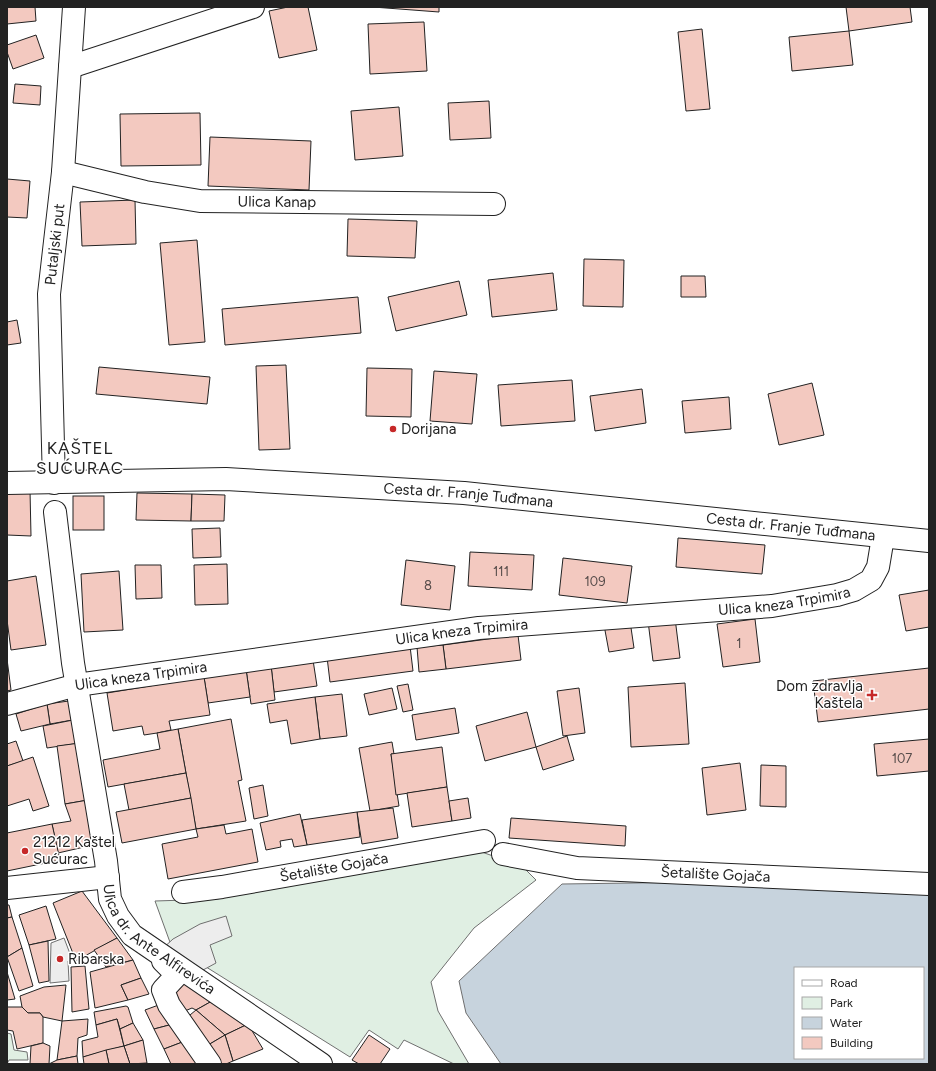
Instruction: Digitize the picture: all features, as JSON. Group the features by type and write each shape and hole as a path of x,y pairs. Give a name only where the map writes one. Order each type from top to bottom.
{"street":[{"name":"Putaljski put","path":"54,483 49,294 63,172 74,7"},
{"path":"70,67 253,7"},
{"name":"Ulica Kanap","path":"63,172 145,192 200,201 494,204"},
{"name":"Cesta dr. Franje Tuđmana","path":"7,483 226,479 464,493 929,541"},
{"name":"Ulica dr. Ante Alfirevića","path":"55,512 73,663 108,877 110,899 118,916 132,935 147,946 321,1064"},
{"name":"Ulica kneza Trpimira","path":"7,704 77,685 479,628 772,606 836,595 854,590 871,580 878,567 883,537"},
{"name":"Šetalište Gojača","path":"183,892 222,887 484,841"},
{"name":"Šetalište Gojača","path":"503,854 577,868 929,884"},
{"path":"7,888 108,877"},
{"path":"147,946 177,975 163,990 169,1005 210,1064"}],"green space":[{"path":"473,849 522,866 536,880 474,928 431,982 438,1011 469,1064 454,1064 404,1040 398,1049 369,1030 350,1057 171,945 155,901 217,899"},
{"path":"7,1033 11,1034 14,1050 27,1052 28,1060 9,1060 7,1064"}],"shaded area":[{"path":"226,916 232,936 210,945 216,963 192,976 160,951 173,939 200,924"},
{"name":"Ribarska","path":"64,938 72,959 68,961 69,981 50,983 51,943"}],"water":[{"path":"701,882 929,894 929,1064 501,1064 466,1013 459,981 562,884"}],"building":[{"path":"7,7 35,7 36,21 7,24"},
{"path":"288,7 308,7 317,50 279,58 269,11"},
{"path":"373,7 439,7 439,12"},
{"path":"846,7 910,7 912,22 849,31"},
{"path":"424,22 427,71 370,74 368,24"},
{"path":"702,29 710,109 686,111 678,32"},
{"path":"849,31 853,65 792,71 789,37"},
{"path":"36,35 44,58 13,69 7,52 7,45"},
{"path":"15,84 41,86 40,105 13,103"},
{"path":"489,101 491,138 450,140 448,103"},
{"path":"399,107 403,156 355,160 351,111"},
{"path":"200,113 201,165 121,166 120,114"},
{"path":"210,137 311,141 309,190 208,186"},
{"path":"7,179 30,181 27,218 7,217"},
{"path":"135,200 136,244 82,246 80,202"},
{"path":"348,219 417,221 415,258 347,256"},
{"path":"197,240 205,342 169,345 160,243"},
{"path":"584,259 624,260 623,307 583,306"},
{"path":"553,273 557,310 492,317 488,280"},
{"path":"681,276 705,276 706,297 681,297"},
{"path":"459,281 467,315 396,331 388,297"},
{"path":"358,297 361,333 225,345 222,309"},
{"path":"17,320 21,343 7,345 7,322"},
{"path":"286,365 290,449 259,450 256,366"},
{"path":"99,367 210,377 207,404 96,394"},
{"path":"367,368 412,369 411,417 366,416"},
{"path":"434,371 477,374 472,424 430,421"},
{"path":"572,380 575,421 501,426 498,385"},
{"path":"812,383 824,435 779,445 768,394"},
{"path":"642,389 646,423 595,431 590,396"},
{"path":"729,397 731,429 685,433 682,401"},
{"path":"30,490 31,536 7,535 7,491"},
{"path":"137,493 192,494 191,521 136,520"},
{"path":"192,494 225,495 224,521 191,521"},
{"path":"73,496 104,496 104,530 73,530"},
{"path":"220,528 221,557 193,558 192,529"},
{"path":"678,538 765,545 762,574 676,567"},
{"path":"470,552 534,555 532,590 468,586"},
{"path":"563,558 632,566 627,603 559,595"},
{"path":"406,560 455,566 450,610 401,605"},
{"path":"227,564 228,604 195,605 194,565"},
{"path":"135,565 161,565 162,598 136,599"},
{"path":"119,571 123,630 84,632 81,574"},
{"path":"36,576 46,645 11,650 7,620 7,581"},
{"path":"929,590 929,627 906,631 899,595"},
{"path":"675,618 680,658 653,661 648,621"},
{"path":"755,619 760,662 723,667 717,624"},
{"path":"630,621 634,648 609,652 604,625"},
{"path":"518,635 521,660 446,669 443,645"},
{"path":"443,645 446,669 419,672 417,647"},
{"path":"410,646 413,671 330,682 327,657"},
{"path":"7,659 11,690 7,691"},
{"path":"313,660 317,686 274,692 271,665"},
{"path":"271,665 275,700 251,704 246,669"},
{"name":"Dom zdravlja Kaštela","path":"929,668 929,709 818,722 813,681"},
{"path":"246,669 250,697 208,703 204,677"},
{"path":"204,677 210,715 169,721 171,730 157,733 144,735 142,726 113,731 107,693"},
{"path":"685,683 689,744 631,747 628,687"},
{"path":"408,684 413,710 403,712 397,686"},
{"path":"392,688 397,709 369,715 364,694"},
{"path":"579,688 585,733 563,736 557,691"},
{"path":"342,694 347,736 320,739 315,697"},
{"path":"315,697 320,739 291,744 287,720 270,723 267,704"},
{"path":"76,700 78,719 50,724 47,704"},
{"path":"47,704 50,724 21,731 16,714"},
{"path":"455,708 459,733 416,740 412,715"},
{"path":"527,712 536,747 485,761 476,726"},
{"path":"78,719 80,743 47,748 43,726"},
{"path":"231,719 242,780 238,781 246,821 196,829 178,729"},
{"path":"178,729 186,773 108,787 103,760 160,749 157,733"},
{"path":"567,736 574,760 543,770 536,747"},
{"path":"929,739 929,771 877,776 874,744"},
{"path":"16,741 23,761 7,766 7,744"},
{"path":"392,742 394,754 391,754 399,806 370,811 359,748"},
{"path":"80,743 88,800 65,804 57,746"},
{"path":"442,747 447,787 396,795 391,754"},
{"path":"33,757 49,806 33,811 29,799 7,806 7,766"},
{"path":"740,763 746,810 707,815 702,768"},
{"path":"761,765 786,766 786,807 760,806"},
{"path":"186,773 191,798 129,810 124,784"},
{"path":"263,785 268,816 254,819 249,788"},
{"path":"447,787 452,821 412,827 407,793"},
{"path":"191,798 196,829 122,843 116,812"},
{"path":"468,798 471,818 452,821 449,801"},
{"path":"88,800 93,845 58,853 52,824 71,821 65,804"},
{"path":"393,808 398,838 362,844 357,812"},
{"path":"357,812 360,837 307,845 302,820"},
{"path":"300,814 307,845 294,847 292,839 280,841 281,847 266,850 260,823"},
{"path":"511,818 626,826 625,846 509,838"},
{"path":"52,824 60,860 7,871 7,833"},
{"path":"224,825 226,834 252,829 258,862 168,879 162,844 198,837 196,829"},
{"path":"82,891 117,938 76,961 53,903"},
{"path":"7,905 9,905 12,917 7,918"},
{"path":"46,906 56,939 29,945 19,915"},
{"path":"12,917 22,948 7,957 7,918"},
{"path":"117,938 133,960 106,967 94,950"},
{"path":"48,941 49,981 39,983 29,945"},
{"path":"22,948 33,986 19,991 7,957"},
{"path":"133,960 141,978 121,985 128,1000 95,1008 90,972"},
{"path":"85,966 89,1009 72,1012 71,967"},
{"path":"7,972 15,999 7,1000"},
{"path":"141,978 149,994 128,1000 121,985"},
{"path":"181,980 212,1001 196,1010 192,1008 180,1013 167,991"},
{"path":"66,985 62,1021 43,1017 40,1013 28,1013 22,1007 20,996 44,987"},
{"path":"212,1001 248,1024 225,1035 196,1010"},
{"path":"164,1003 173,1024 154,1029 145,1010"},
{"path":"126,1006 128,1007 133,1023 120,1029 117,1019 96,1025 94,1012"},
{"path":"7,1007 22,1007 28,1013 40,1013 43,1017 43,1043 17,1049 13,1031 7,1030"},
{"path":"196,1010 225,1035 203,1048 184,1020"},
{"path":"88,1019 87,1035 78,1038 77,1056 57,1060 62,1021"},
{"path":"117,1019 124,1046 83,1057 82,1041 98,1037 96,1025"},
{"path":"133,1023 143,1040 124,1046 120,1029"},
{"path":"173,1024 185,1041 164,1049 154,1029"},
{"path":"248,1024 263,1049 233,1061 225,1035"},
{"path":"225,1035 233,1061 226,1064 214,1064 203,1048"},
{"path":"369,1035 390,1049 380,1064 359,1064 352,1060"},
{"path":"143,1040 147,1063 130,1064 124,1046"},
{"path":"185,1041 201,1064 171,1064 164,1049"},
{"path":"43,1043 50,1046 49,1064 30,1064 31,1046"},
{"path":"124,1046 130,1064 109,1064 106,1050"},
{"path":"106,1050 109,1064 84,1064 83,1057"},
{"path":"77,1056 78,1064 49,1064 57,1060"}],"place":[{"name":"Dorijana","path":"393,429"},
{"name":"Dom zdravlja Kaštela","path":"872,695"},
{"name":"21212 Kaštel Sućurac","path":"25,851"},
{"name":"Ribarska","path":"60,959"}],"district":[{"name":"KAŠTEL SUĆURAC","path":"80,458"}]}
